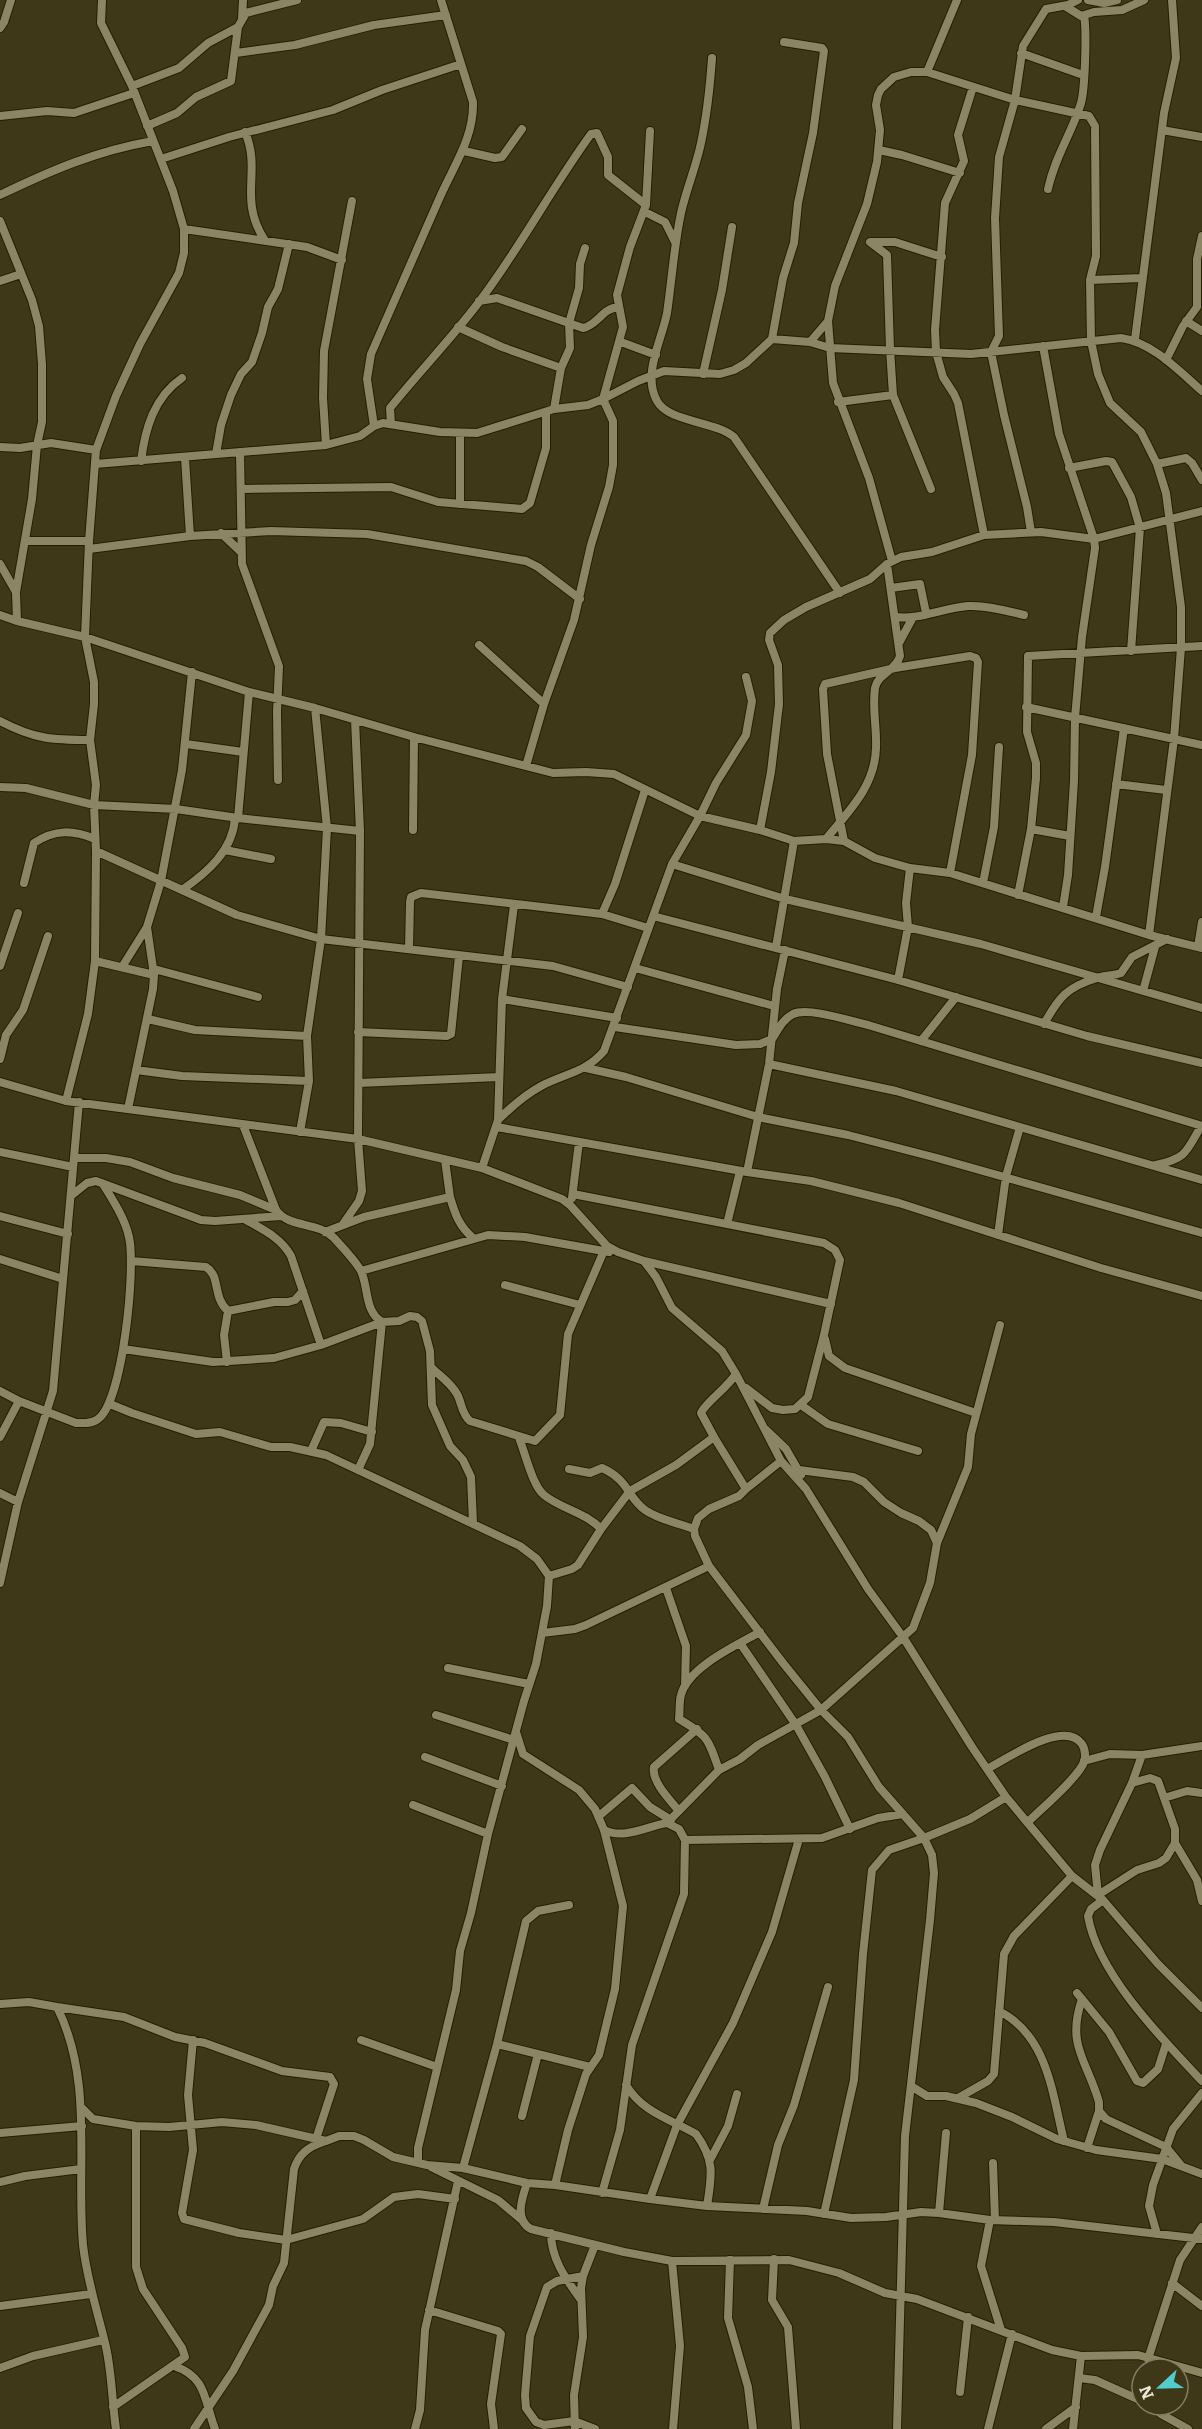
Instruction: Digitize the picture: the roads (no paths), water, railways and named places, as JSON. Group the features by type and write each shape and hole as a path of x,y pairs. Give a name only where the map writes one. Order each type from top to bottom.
{"street":[{"path":"0,27 4,22 11,0"},
{"path":"66,1101 88,1014 95,961 94,805 96,784 90,740 94,682 85,637 96,450 116,396 179,273 184,254 184,229 173,191 133,89 100,23 102,0"},
{"path":"242,18 243,0"},
{"path":"147,126 177,113 195,97 231,81 238,27 246,13 280,2 297,0"},
{"path":"374,426 367,379 371,354 440,196 464,152 473,119 473,102 441,0"},
{"path":"927,72 957,0"},
{"path":"1088,0 1104,3 1117,0"},
{"path":"1031,532 991,352 999,336 995,218 999,157 1015,100 1021,53 1025,41 1046,9 1073,2 1077,15 1084,16 1094,12 1122,10 1144,0"},
{"path":"1135,339 1162,130 1176,58 1172,0"},
{"path":"236,53 296,45 374,25 446,15"},
{"path":"1048,189 1055,160 1082,102 1087,31 1084,16"},
{"path":"0,116 47,111 74,113 179,68 208,43 238,27"},
{"path":"95,464 326,445 360,436 374,426 383,423 460,434 477,433 550,410 577,408 603,399 651,375 676,371 720,374 746,363 772,339 783,278 794,243 798,203 813,133 824,51 822,48 784,42"},
{"path":"1021,53 1083,75"},
{"path":"712,57 709,98 701,142 675,242 666,314 651,375 656,400 663,408 675,414 714,426 734,437 840,593"},
{"path":"161,159 246,132 333,110 382,90 461,64"},
{"path":"826,839 865,790 873,772 876,750 875,688 880,678 895,668 900,656 890,563 869,478 838,402 833,382 828,321 835,286 870,194 879,150 880,130 876,105 881,89 894,77 927,72 1015,100 1089,116 1092,120 1096,137 1095,256 1090,280 1091,341 1098,374 1110,403 1141,432 1157,464 1166,493 1181,607 1181,648 1174,739 1149,936"},
{"path":"973,87 958,135 964,157 960,173 946,196 935,330 936,352 943,377 958,404 984,535"},
{"path":"464,152 495,158 502,157 522,129"},
{"path":"1162,130 1202,137"},
{"path":"526,766 544,704 580,599 591,545 613,465 613,421 603,399 612,364 621,342 623,327 618,286 646,208 650,131"},
{"path":"246,132 252,154 250,203 254,224 264,239"},
{"path":"391,424 390,408 479,301 522,242 558,179 591,134 597,133 608,158 608,175 665,222 675,242"},
{"path":"0,195 55,168 116,148 153,141"},
{"path":"879,150 960,173"},
{"path":"326,445 323,398 324,351 352,201"},
{"path":"0,221 32,300 40,336 44,398 32,499 16,592 17,621"},
{"path":"246,237 254,224"},
{"path":"704,374 722,290 732,227"},
{"path":"184,229 307,247 342,260"},
{"path":"1166,360 1186,321 1197,307 1197,259 1202,236"},
{"path":"855,237 870,242 895,242 942,256"},
{"path":"870,242 887,255 893,395 931,489"},
{"path":"216,454 221,425 231,394 241,374 252,362 268,307 278,289 289,244"},
{"path":"242,489 391,487 438,502 522,509 530,503 546,448 550,410 561,368 570,348 569,323 579,288 580,264 585,248"},
{"path":"0,281 21,274"},
{"path":"1090,280 1142,278"},
{"path":"479,301 497,298 586,328 606,310 619,307"},
{"path":"810,342 828,321"},
{"path":"1186,321 1202,331"},
{"path":"458,327 502,347 561,368"},
{"path":"772,339 810,342 830,348 971,354 1121,338 1135,339 1166,360 1202,391"},
{"path":"621,342 657,355"},
{"path":"1043,346 1051,401 1069,468 1094,539 1075,718 1074,781 1063,907"},
{"path":"141,461 151,416 172,384 182,378"},
{"path":"838,402 893,395"},
{"path":"460,434 460,504"},
{"path":"0,447 20,448 51,443 96,450"},
{"path":"240,452 242,489 240,551 244,570 279,666 278,780"},
{"path":"185,458 190,536"},
{"path":"1157,464 1186,458 1192,463 1202,480"},
{"path":"1069,468 1106,461 1112,462 1131,497 1140,528 1131,651"},
{"path":"760,830 771,772 779,704 778,665 769,640 770,633 784,620 800,610 870,579 901,557 942,549 984,535 1031,532 1094,539 1202,511"},
{"path":"25,541 89,545 240,531 367,534 496,554 526,561 538,567 580,599"},
{"path":"221,533 240,551"},
{"path":"0,564 16,592"},
{"path":"891,588 920,584 926,614"},
{"path":"895,617 912,619 926,614 970,606 1024,615"},
{"path":"0,615 85,637 249,692 553,773 614,774 700,816 760,830 794,841 826,839 843,841 875,858 910,868 950,873 1096,917 1149,936 1200,947 1202,922"},
{"path":"899,644 912,619"},
{"path":"479,645 544,704"},
{"path":"1017,895 1034,807 1036,762 1027,732 1026,707 1028,656 1202,646"},
{"path":"843,841 827,754 825,684 895,668 970,656 978,662 972,755 950,873"},
{"path":"122,968 147,927 161,881 186,744 192,672"},
{"path":"498,1124 527,1094 545,1084 586,1068 604,1051 672,864 716,783 746,735 752,701 746,677"},
{"path":"182,890 201,877 225,850 233,835 237,818 249,692"},
{"path":"1026,707 1202,745"},
{"path":"300,1132 309,1081 307,1036 321,939 327,828 315,708"},
{"path":"343,1224 359,1201 362,1191 358,1139 360,831 355,720"},
{"path":"0,721 18,731 50,740 90,740"},
{"path":"1096,917 1124,728"},
{"path":"413,830 414,737"},
{"path":"186,744 243,752"},
{"path":"983,884 994,827 999,747"},
{"path":"1116,784 1166,790"},
{"path":"0,787 26,788 94,805 176,808 237,818 360,831"},
{"path":"602,914 615,884 645,790"},
{"path":"1031,830 1070,836"},
{"path":"24,882 34,843 42,838 71,831 95,839"},
{"path":"727,1224 758,1117 769,1064 785,899 794,841"},
{"path":"225,850 271,859"},
{"path":"96,851 237,915 321,939 553,966 628,987"},
{"path":"672,864 785,899 981,944 1074,973 1099,977 1202,1008"},
{"path":"898,980 908,927 906,903 910,868"},
{"path":"409,949 410,902 411,897 416,893 602,914 648,928"},
{"path":"482,1168 498,1124 502,999 514,905"},
{"path":"0,966 18,913"},
{"path":"652,916 898,980 1044,1024 1202,1063"},
{"path":"128,1109 148,1019 154,972 147,927"},
{"path":"0,1059 6,1035 23,1010 48,936"},
{"path":"1044,1024 1062,995 1069,989 1099,977 1121,973 1132,957 1167,939"},
{"path":"1143,991 1155,947"},
{"path":"358,1032 447,1036 452,1034 459,956"},
{"path":"95,961 122,968 154,972 258,997"},
{"path":"636,968 774,1006"},
{"path":"921,1041 956,997"},
{"path":"502,999 736,1045 760,1044 772,1039 784,1020 802,1011 868,1025 1201,1126 1182,1157 1175,1161 1152,1166"},
{"path":"148,1019 195,1030 307,1036"},
{"path":"769,1064 896,1091 1202,1180"},
{"path":"586,1068 626,1077 758,1117 848,1135 1006,1176 1202,1233"},
{"path":"136,1070 182,1076 309,1081"},
{"path":"359,1083 499,1077"},
{"path":"0,1082 66,1101 358,1139 482,1168 562,1199 607,1246 618,1252 644,1261 831,1304"},
{"path":"0,1583 18,1502 53,1391 79,1102"},
{"path":"498,1124 579,1142 822,1184 899,1203 1101,1268 1202,1296"},
{"path":"243,1125 278,1213"},
{"path":"998,1235 1006,1176 1020,1127"},
{"path":"570,1205 579,1142"},
{"path":"0,1152 73,1163 106,1158 130,1162 173,1178 240,1195 325,1232 335,1239 361,1271 371,1312 382,1322"},
{"path":"445,1160 450,1197 457,1220 463,1230 473,1238"},
{"path":"72,1195 87,1183 96,1181 201,1220 245,1219 278,1213"},
{"path":"0,1391 47,1413 76,1422 86,1423 97,1420 110,1404 123,1348 130,1302 131,1261 126,1227 103,1184"},
{"path":"573,1194 824,1244 835,1250 840,1260 808,1397 801,1405 789,1410 772,1408 741,1384"},
{"path":"325,1232 364,1217 450,1197"},
{"path":"0,1216 68,1234"},
{"path":"245,1219 286,1246 321,1345"},
{"path":"361,1271 488,1235 525,1237 603,1253 618,1252"},
{"path":"432,1368 452,1386 470,1421 535,1442 560,1415 568,1334 603,1253"},
{"path":"0,1259 63,1279"},
{"path":"131,1261 206,1268 212,1271 218,1299 228,1311 224,1335 227,1362"},
{"path":"644,1261 656,1276 672,1308 722,1351 781,1461 806,1489 868,1589 903,1637 1006,1797 1072,1876 1100,1897 1158,1964 1202,2008"},
{"path":"505,1285 580,1305"},
{"path":"228,1311 274,1302 288,1302 295,1300 303,1291"},
{"path":"123,1348 171,1357 227,1362 274,1358 321,1345 382,1322 399,1321 410,1316 417,1317 422,1321 430,1351 432,1405 450,1446 463,1461 471,1478 473,1523"},
{"path":"358,1470 370,1444 372,1432 382,1322"},
{"path":"604,1830 612,1834 623,1834 669,1821 719,1770 821,1710 913,1628 930,1583 937,1543 968,1467 971,1434 1000,1325"},
{"path":"824,1335 829,1356 845,1368 976,1413"},
{"path":"736,1374 724,1390 703,1407 701,1413 746,1489"},
{"path":"0,1437 19,1401"},
{"path":"110,1404 196,1434 220,1432 271,1447 312,1451 358,1470 520,1546 537,1559 549,1576 547,1606 536,1664 488,1834 460,1951 456,1990 418,2148 423,2164 498,2200 531,2229 672,2261 789,2260 839,2273 870,2288 917,2299 1052,2350 1081,2356 1142,2357"},
{"path":"801,1405 828,1424 918,1451"},
{"path":"312,1451 324,1422 341,1423 372,1432"},
{"path":"762,1426 776,1437 799,1470 806,1489"},
{"path":"549,1576 578,1565 601,1529 630,1491 676,1465 714,1437"},
{"path":"519,1438 534,1478 544,1495 589,1518 601,1529"},
{"path":"781,1461 734,1500 709,1509 698,1518 694,1529 695,1536 709,1566 821,1710 848,1737 879,1787 924,1838 932,1854 934,1873 905,2136 897,2429"},
{"path":"569,1469 590,1473 602,1468 620,1478 646,1510 694,1529"},
{"path":"799,1470 854,1477 864,1482 884,1502 931,1530 937,1543"},
{"path":"0,1493 18,1502"},
{"path":"542,1633 576,1629 586,1625 709,1566"},
{"path":"666,1588 686,1646 684,1687 679,1719 697,1729 706,1738 719,1770"},
{"path":"684,1687 701,1667 760,1632"},
{"path":"740,1643 796,1725 850,1829"},
{"path":"448,1668 529,1684"},
{"path":"436,1715 515,1736"},
{"path":"679,1811 652,1773 654,1767 697,1729"},
{"path":"987,1769 1042,1740 1071,1735 1077,1737 1085,1749 1084,1761 1078,1772 1028,1822"},
{"path":"515,1736 523,1754 579,1790 589,1800 604,1830 623,1906 615,1989 599,2055 590,2067 568,2130 555,2185"},
{"path":"1084,1761 1110,1754 1142,1755 1202,1746"},
{"path":"1100,1897 1095,1866 1142,1755"},
{"path":"425,1757 502,1786"},
{"path":"1132,1783 1155,1778 1174,1829 1175,1843 1197,1880 1202,1901"},
{"path":"598,1816 632,1788 650,1807 679,1829 685,1840 684,1894 632,2044 620,2130 602,2193"},
{"path":"1164,1798 1186,1791 1202,1793"},
{"path":"824,2214 854,2080 872,1870 889,1850 970,1819 1006,1797"},
{"path":"413,1805 488,1834"},
{"path":"685,1840 822,1838 878,1818 903,1814"},
{"path":"650,2199 677,2125 733,2024 779,1912 799,1839"},
{"path":"1175,1843 1166,1858 1159,1863 1137,1870 1100,1897 1088,1916 1094,1941 1114,1978 1166,2044 1202,2081"},
{"path":"958,2098 988,2081 994,2074 1004,1954 1014,1936 1072,1876"},
{"path":"463,2168 497,2044 526,1921 538,1911 569,1905"},
{"path":"763,2209 778,2145 794,2105 828,1987"},
{"path":"1087,2148 1099,2111 1095,2088 1083,2064 1077,2042 1074,2024 1079,1996 1109,2032 1137,2081 1143,2083 1155,2073 1166,2044"},
{"path":"0,2004 28,2002 124,2017 175,2037 193,2040 282,2071 330,2077 334,2084 316,2139"},
{"path":"57,2007 68,2032 82,2108 82,2223 90,2294 104,2340 116,2429"},
{"path":"999,2011 1019,2024 1040,2051 1064,2141"},
{"path":"193,2040 188,2095 193,2150 183,2217 239,2233 286,2240 363,2219 394,2197 418,2194 455,2199"},
{"path":"361,2040 437,2067"},
{"path":"497,2044 590,2067"},
{"path":"522,2116 538,2054"},
{"path":"626,2085 633,2098 645,2108 696,2133 708,2152 710,2160 712,2174 707,2206"},
{"path":"911,2086 927,2096 958,2098 1012,2117 1064,2141 1087,2148 1104,2153 1162,2159 1202,2174"},
{"path":"1157,2234 1149,2198 1173,2128 1202,2093"},
{"path":"710,2160 728,2126 737,2094"},
{"path":"82,2108 93,2119 136,2126 168,2127 210,2122 248,2124 326,2141"},
{"path":"1099,2111 1106,2119 1166,2147 1181,2165"},
{"path":"0,2133 82,2126"},
{"path":"113,2407 184,2357 184,2352 143,2289 136,2267 136,2126"},
{"path":"939,2213 946,2133"},
{"path":"197,2428 243,2354 269,2306 273,2286 284,2263 292,2180 297,2159 306,2150 339,2136 354,2136 393,2157 423,2164 463,2168 526,2183 707,2206 851,2218 939,2213 992,2220 1054,2222 1088,2228 1198,2239"},
{"path":"993,2163 992,2220 982,2271 1001,2330"},
{"path":"0,2182 25,2176 81,2169"},
{"path":"415,2429 420,2410 425,2330 458,2181"},
{"path":"523,2222 521,2211 526,2183"},
{"path":"886,2217 901,2230"},
{"path":"1148,2357 1185,2249 1198,2239 1202,2227"},
{"path":"551,2233 555,2258 567,2281 581,2300"},
{"path":"574,2425 574,2395 584,2337 581,2300 583,2276 595,2245"},
{"path":"730,2259 728,2318 748,2387 753,2429"},
{"path":"774,2259 772,2300 788,2328 796,2429"},
{"path":"672,2261 680,2346 673,2429"},
{"path":"583,2276 550,2284 547,2287 531,2336 524,2402 530,2416 536,2422 544,2425 574,2425 595,2429"},
{"path":"1172,2283 1202,2306"},
{"path":"0,2306 90,2294"},
{"path":"429,2310 498,2331 501,2334 491,2404 494,2429"},
{"path":"960,2392 968,2317"},
{"path":"988,2429 1012,2334"},
{"path":"0,2368 33,2356 104,2340"},
{"path":"1073,2429 1081,2356"},
{"path":"174,2366 194,2375 204,2394 215,2429"},
{"path":"1079,2378 1095,2380 1130,2396"},
{"path":"1046,2429 1076,2407"},
{"path":"1166,2417 1188,2429"}]}
